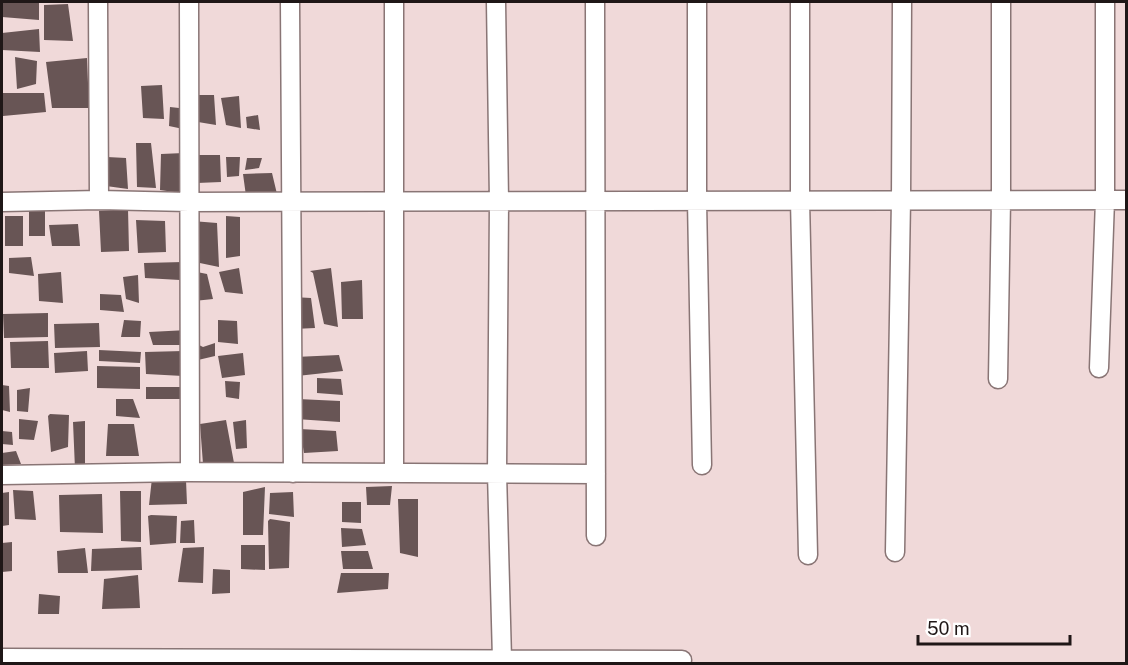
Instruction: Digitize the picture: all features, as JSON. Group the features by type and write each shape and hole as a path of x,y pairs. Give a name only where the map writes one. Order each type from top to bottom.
{"street":[{"path":"98,2 99,200"},
{"path":"189,2 190,472"},
{"path":"290,2 293,473"},
{"path":"394,2 394,473"},
{"path":"496,2 499,201 497,473 502,659"},
{"path":"595,2 596,536"},
{"path":"697,2 697,201 702,465"},
{"path":"800,2 800,201 808,555"},
{"path":"895,552 902,2"},
{"path":"998,379 1001,2"},
{"path":"1099,369 1105,200 1105,2"},
{"path":"2,202 99,200 189,202 1126,200"},
{"path":"2,475 190,472 596,474"},
{"path":"2,658 289,661 682,660"}],"building":[{"path":"2,2 39,2 39,20 2,17"},
{"path":"68,4 73,41 44,40 44,5"},
{"path":"39,29 40,52 2,50 2,33"},
{"path":"15,57 37,61 36,84 17,89"},
{"path":"87,58 89,108 52,108 46,62"},
{"path":"162,85 164,119 143,118 141,86"},
{"path":"2,93 44,93 46,112 3,116"},
{"path":"197,95 214,95 216,125 198,122"},
{"path":"239,96 241,128 226,125 221,98"},
{"path":"170,107 188,109 188,130 169,126"},
{"path":"258,115 260,130 247,128 246,117"},
{"path":"136,143 151,143 156,188 137,187"},
{"path":"184,153 188,194 160,190 161,154"},
{"path":"199,155 220,155 221,182 197,183"},
{"path":"107,157 126,158 128,189 106,186"},
{"path":"226,157 240,157 239,176 227,177"},
{"path":"247,158 262,158 259,168 245,170"},
{"path":"272,173 277,194 246,196 243,174"},
{"path":"128,209 129,251 101,252 99,211"},
{"path":"29,211 45,211 45,236 29,236"},
{"path":"5,216 23,216 23,246 5,246"},
{"path":"226,216 240,217 240,256 226,258"},
{"path":"136,220 165,221 166,252 138,253"},
{"path":"192,221 217,223 219,267 195,262"},
{"path":"78,224 80,246 52,246 49,225"},
{"path":"31,257 34,276 9,273 9,258"},
{"path":"183,262 180,280 145,278 144,263"},
{"path":"239,268 243,294 225,292 219,272"},
{"path":"331,268 338,327 324,324 313,273 310,271"},
{"path":"192,271 207,274 213,299 194,301"},
{"path":"61,272 63,303 39,301 38,274"},
{"path":"138,275 139,303 126,299 123,277"},
{"path":"362,280 363,319 342,319 341,282"},
{"path":"100,294 121,295 124,312 100,310"},
{"path":"293,297 311,298 315,328 294,329"},
{"path":"48,313 48,337 4,338 3,314"},
{"path":"124,320 141,321 140,337 121,337"},
{"path":"218,320 237,321 238,344 218,342"},
{"path":"99,323 100,347 55,348 54,324"},
{"path":"188,330 189,345 153,345 149,332"},
{"path":"48,341 49,368 11,368 10,342"},
{"path":"215,343 215,356 198,360 199,345 203,347"},
{"path":"99,350 141,352 140,363 99,361"},
{"path":"87,351 88,371 55,373 54,353"},
{"path":"183,351 183,376 146,374 145,352"},
{"path":"243,353 245,375 222,378 218,356"},
{"path":"339,355 343,371 297,376 295,357"},
{"path":"97,366 140,367 140,389 97,388"},
{"path":"317,378 341,379 343,395 317,393"},
{"path":"225,381 240,382 239,399 226,397"},
{"path":"2,385 9,386 10,412 2,410"},
{"path":"146,387 185,387 185,399 146,399"},
{"path":"30,388 28,412 17,411 17,390"},
{"path":"116,399 133,399 140,418 116,416"},
{"path":"298,399 340,401 340,422 296,419"},
{"path":"50,414 69,415 68,447 51,452 48,416"},
{"path":"19,419 38,421 34,440 19,439"},
{"path":"226,420 234,463 203,464 200,424"},
{"path":"246,420 247,448 236,449 233,422"},
{"path":"85,421 85,468 75,469 73,422"},
{"path":"108,424 134,424 139,456 106,456"},
{"path":"300,429 336,431 338,451 304,453"},
{"path":"2,431 12,432 13,445 2,444"},
{"path":"16,451 21,464 2,465 2,453"},
{"path":"152,478 186,480 187,504 149,505"},
{"path":"392,486 390,505 367,505 366,487"},
{"path":"265,487 263,535 243,535 243,492"},
{"path":"13,490 33,491 36,520 15,519"},
{"path":"120,491 141,491 141,542 121,541"},
{"path":"9,492 9,525 2,526 2,493"},
{"path":"293,492 294,517 269,514 270,493"},
{"path":"102,494 103,533 60,532 59,495"},
{"path":"398,499 418,499 418,557 400,553"},
{"path":"342,502 361,502 361,523 342,522"},
{"path":"148,516 177,516 176,543 150,545"},
{"path":"270,519 290,522 289,568 269,569 268,521"},
{"path":"194,520 195,543 180,543 181,521"},
{"path":"341,528 362,529 366,545 342,547"},
{"path":"12,542 12,571 2,572 2,543"},
{"path":"241,545 265,545 265,570 241,569"},
{"path":"141,547 142,570 91,571 92,549"},
{"path":"204,547 203,583 178,582 183,548"},
{"path":"85,548 88,573 58,573 57,551"},
{"path":"341,551 368,551 373,569 343,569"},
{"path":"213,569 230,570 230,593 212,594"},
{"path":"341,573 389,573 388,589 337,593"},
{"path":"138,575 140,608 102,609 104,579"},
{"path":"39,594 60,596 59,614 38,614"}]}
